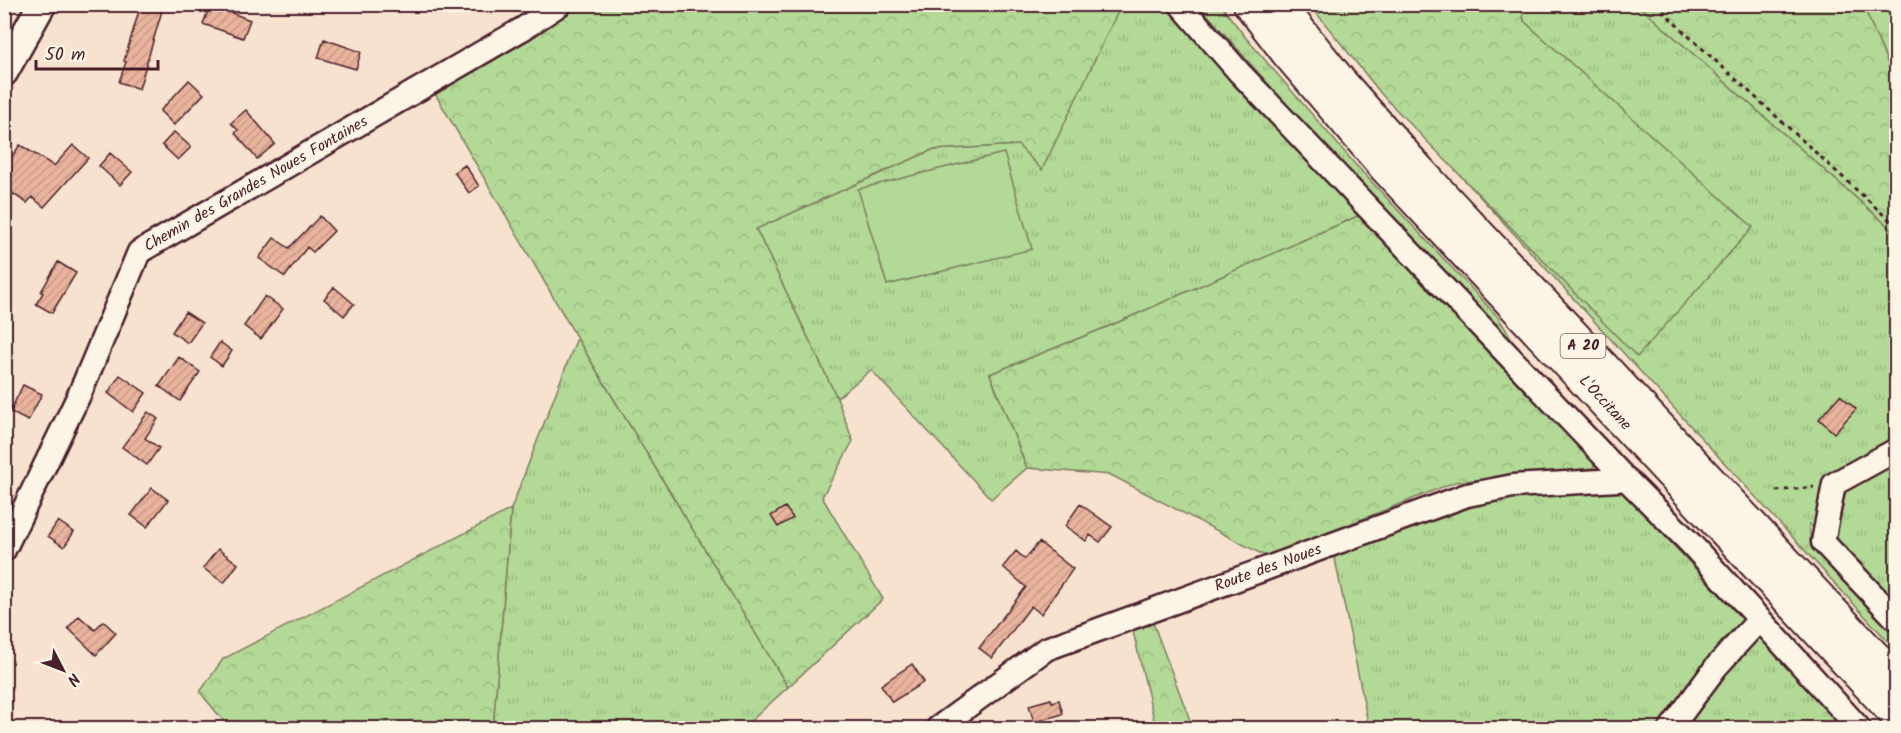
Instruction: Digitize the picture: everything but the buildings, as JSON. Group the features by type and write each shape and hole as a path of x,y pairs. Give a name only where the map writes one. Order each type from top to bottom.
{"highway":[{"name":"L'Occitane","path":"1250,4 1287,52 1387,169 1896,714"},
{"name":"L'Occitane","path":"1278,4 1342,84 1419,171 1896,680"}],"main road":[{"path":"4,72 42,4"}],"street":[{"name":"Chemin des Grandes Noues Fontaines","path":"4,550 80,393 139,252 524,28 560,4"},
{"path":"1180,4 1239,72 1623,476 1691,544 1858,729"},
{"path":"1896,450 1834,484 1823,542 1896,619"},
{"name":"Route des Noues","path":"938,729 1046,649 1467,495 1513,486 1618,480 1623,476"},
{"path":"1671,729 1716,667 1759,620"}],"path":[{"path":"1656,4 1896,226"},
{"path":"1776,491 1834,484"}],"green space":[{"path":"1121,4 1172,5 1358,216 1112,325 990,374 1027,468 991,499 871,370 837,398 756,229 932,150 1018,145 1042,169"},
{"path":"544,5 1121,5 1042,170 1018,145 932,150 756,229 837,398 853,441 822,497 883,599 788,687 577,338 430,85"},
{"path":"1199,5 1221,5 1246,38 1355,164 1498,317 1517,347 1313,135"},
{"path":"1310,5 1521,5 1524,21 1753,227 1637,357 1383,96"},
{"path":"1521,5 1638,5 1896,233 1896,607 1809,524 1811,547 1896,636 1896,650 1460,175 1638,357 1524,21"},
{"path":"1638,5 1863,5 1896,83 1896,233"},
{"path":"1863,5 1896,5 1896,83"},
{"path":"1004,153 1032,249 887,285 858,189"},
{"path":"1358,216 1598,460 1593,468 1455,482 1267,557 1111,475 1027,468 990,374 1112,325"},
{"path":"577,338 788,687 743,728 493,728 511,509"},
{"path":"1619,487 1844,728 1369,728 1333,549 1503,496"},
{"path":"511,509 493,728 229,728 200,692 223,659"},
{"path":"1131,623 1153,623 1193,728 1156,728"}]}
